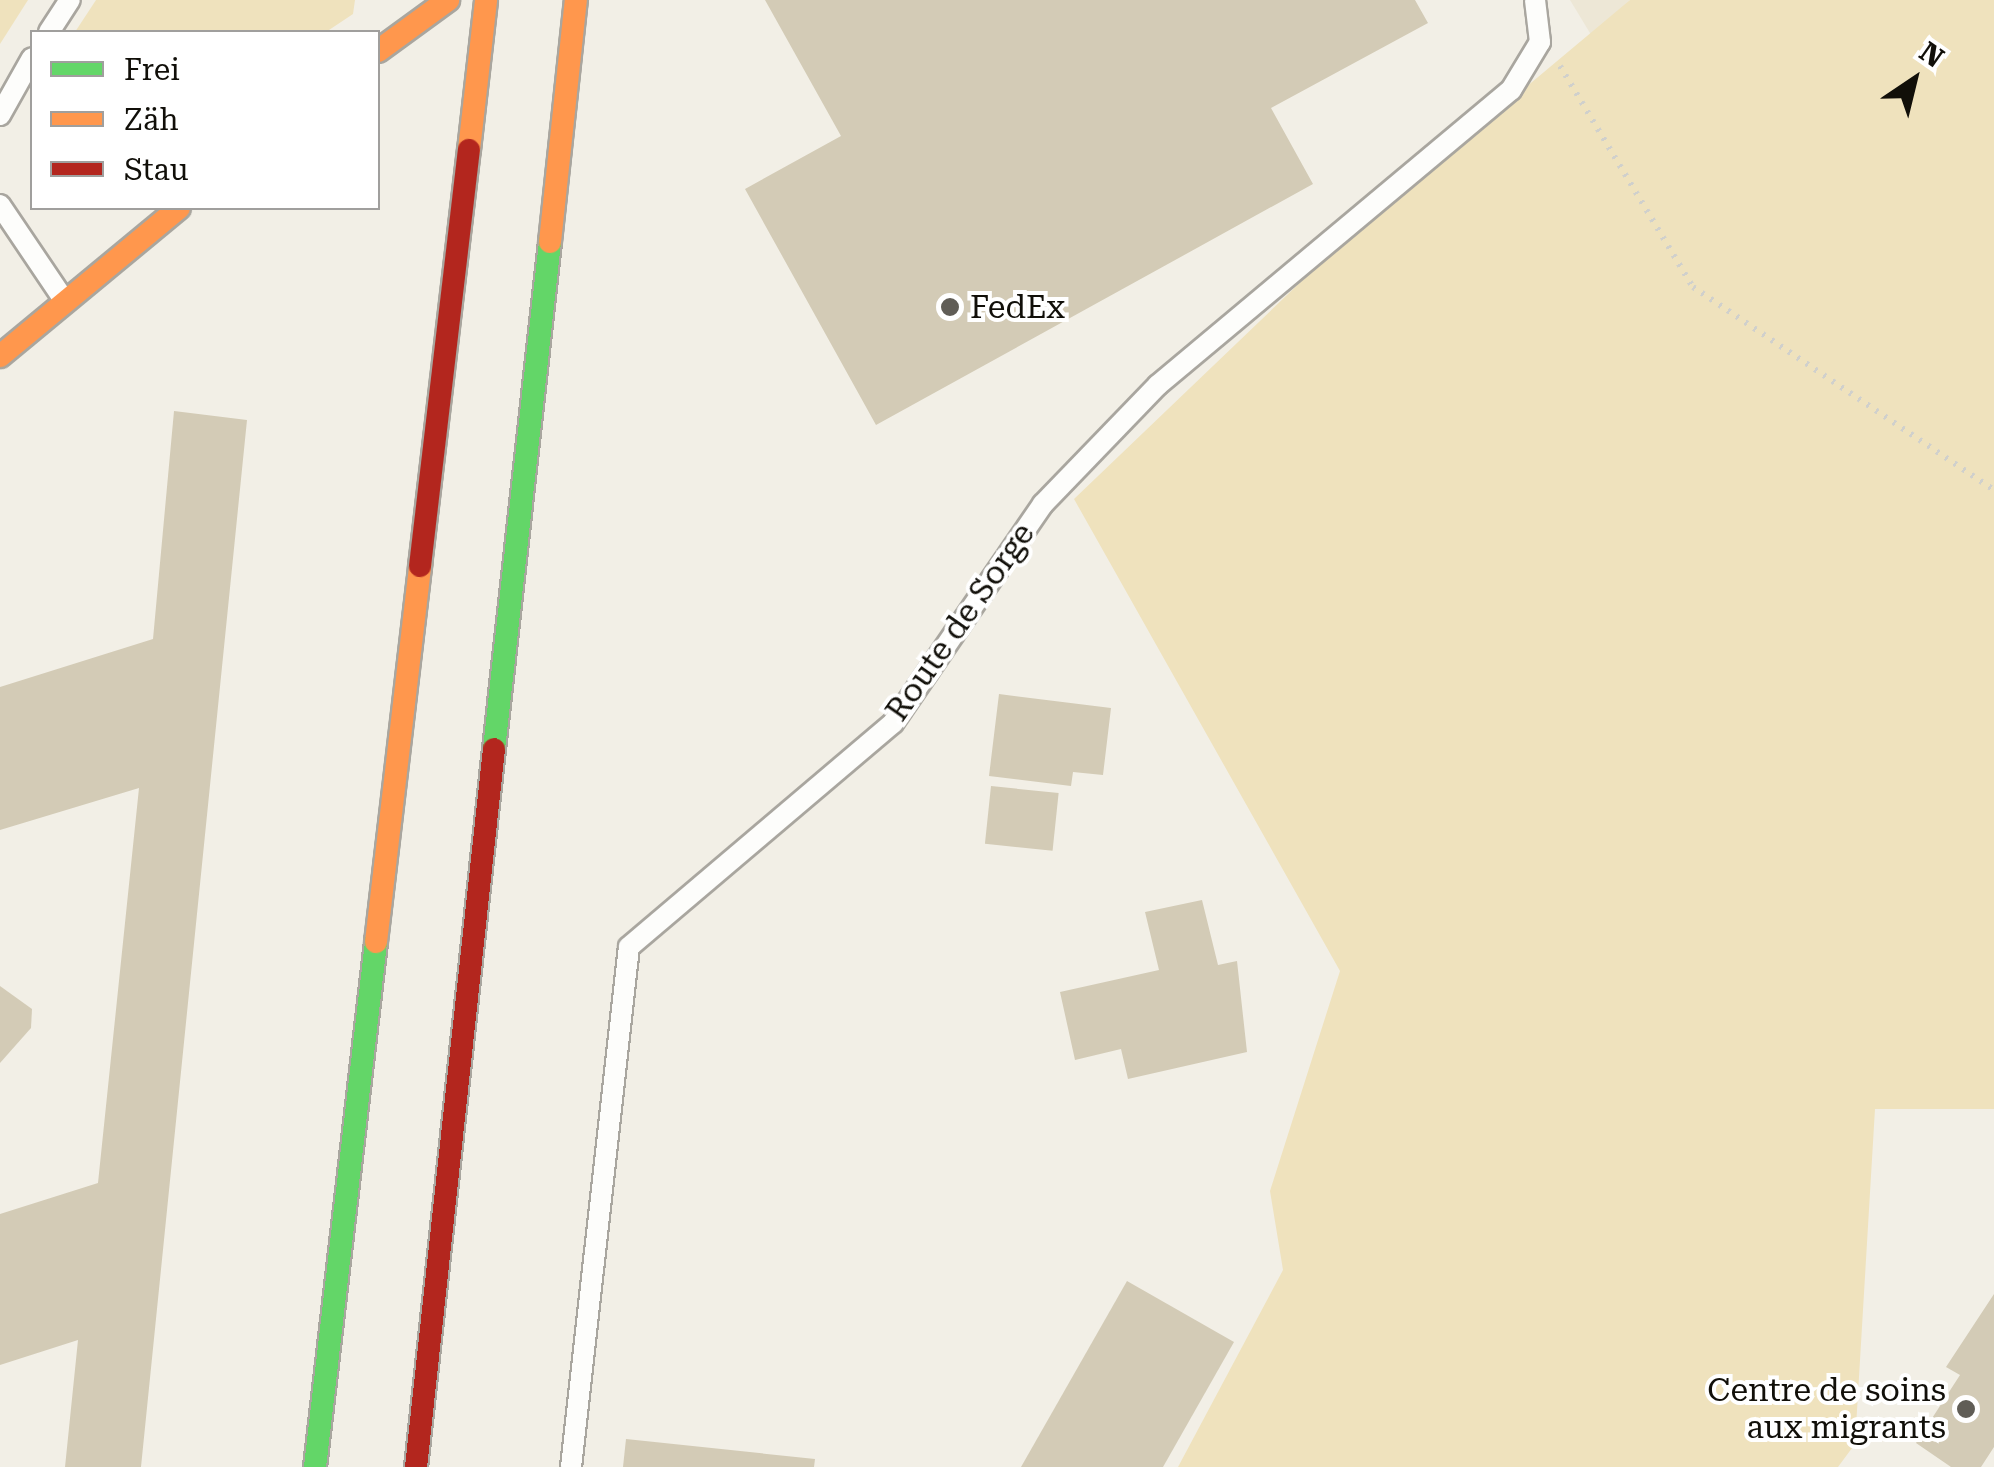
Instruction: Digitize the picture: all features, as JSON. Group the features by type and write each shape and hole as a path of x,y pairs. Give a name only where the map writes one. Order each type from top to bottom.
{"main road":[{"path":"382,48 448,0"},
{"path":"314,1467 486,0"},
{"path":"416,1467 576,0"},
{"path":"0,356 177,210"}],"lane":[{"path":"50,30 70,0"},
{"name":"Route de Sorge","path":"571,1467 628,948 892,723 1043,504 1158,385 1511,90 1540,42 1545,4"},
{"path":"0,115 30,62"},
{"path":"0,205 66,302"}],"path":[{"path":"1540,42 1576,86 1693,287 1994,490"}],"shaded area":[{"path":"0,0 28,0 0,44"},
{"path":"96,0 355,0 353,14 329,30 76,30"},
{"path":"1570,0 1630,0 1593,38"},
{"path":"1630,0 1994,0 1994,1109 1875,1109 1855,1444 1838,1467 1178,1467 1283,1270 1270,1191 1340,971 1074,499 1355,230"}],"building":[{"name":"FedEx","path":"765,0 1415,0 1428,23 1271,108 1313,184 876,425 745,189 841,136"},
{"path":"174,411 247,420 141,1467 65,1467 78,1340 0,1365 0,1214 98,1183 139,788 0,830 0,687 153,639"},
{"path":"999,694 1111,708 1103,775 1073,772 1071,786 989,776"},
{"path":"991,786 1059,793 1053,851 985,844"},
{"path":"1202,900 1218,965 1237,961 1247,1052 1128,1079 1121,1049 1075,1060 1060,992 1159,970 1145,912"},
{"path":"0,986 32,1009 31,1028 0,1063"},
{"path":"1127,1281 1234,1342 1163,1467 1021,1467"},
{"name":"Centre de soins aux migrants","path":"1994,1294 1994,1447 1981,1467 1951,1467 1916,1443 1960,1375 1946,1367"},
{"path":"626,1439 815,1459 814,1467 623,1467"}],"traffic: fast":[{"path":"494,749 550,242"},
{"path":"315,1467 376,942"}],"traffic: slow":[{"path":"380,50 448,0"},
{"path":"469,150 486,0"},
{"path":"550,242 576,0"},
{"path":"0,356 177,210"},
{"path":"376,942 420,566"}],"traffic: jam":[{"path":"420,566 469,150"},
{"path":"416,1467 494,749"}],"place":[{"name":"FedEx","path":"950,307"},
{"name":"Centre de soins aux migrants","path":"1966,1409"}]}
